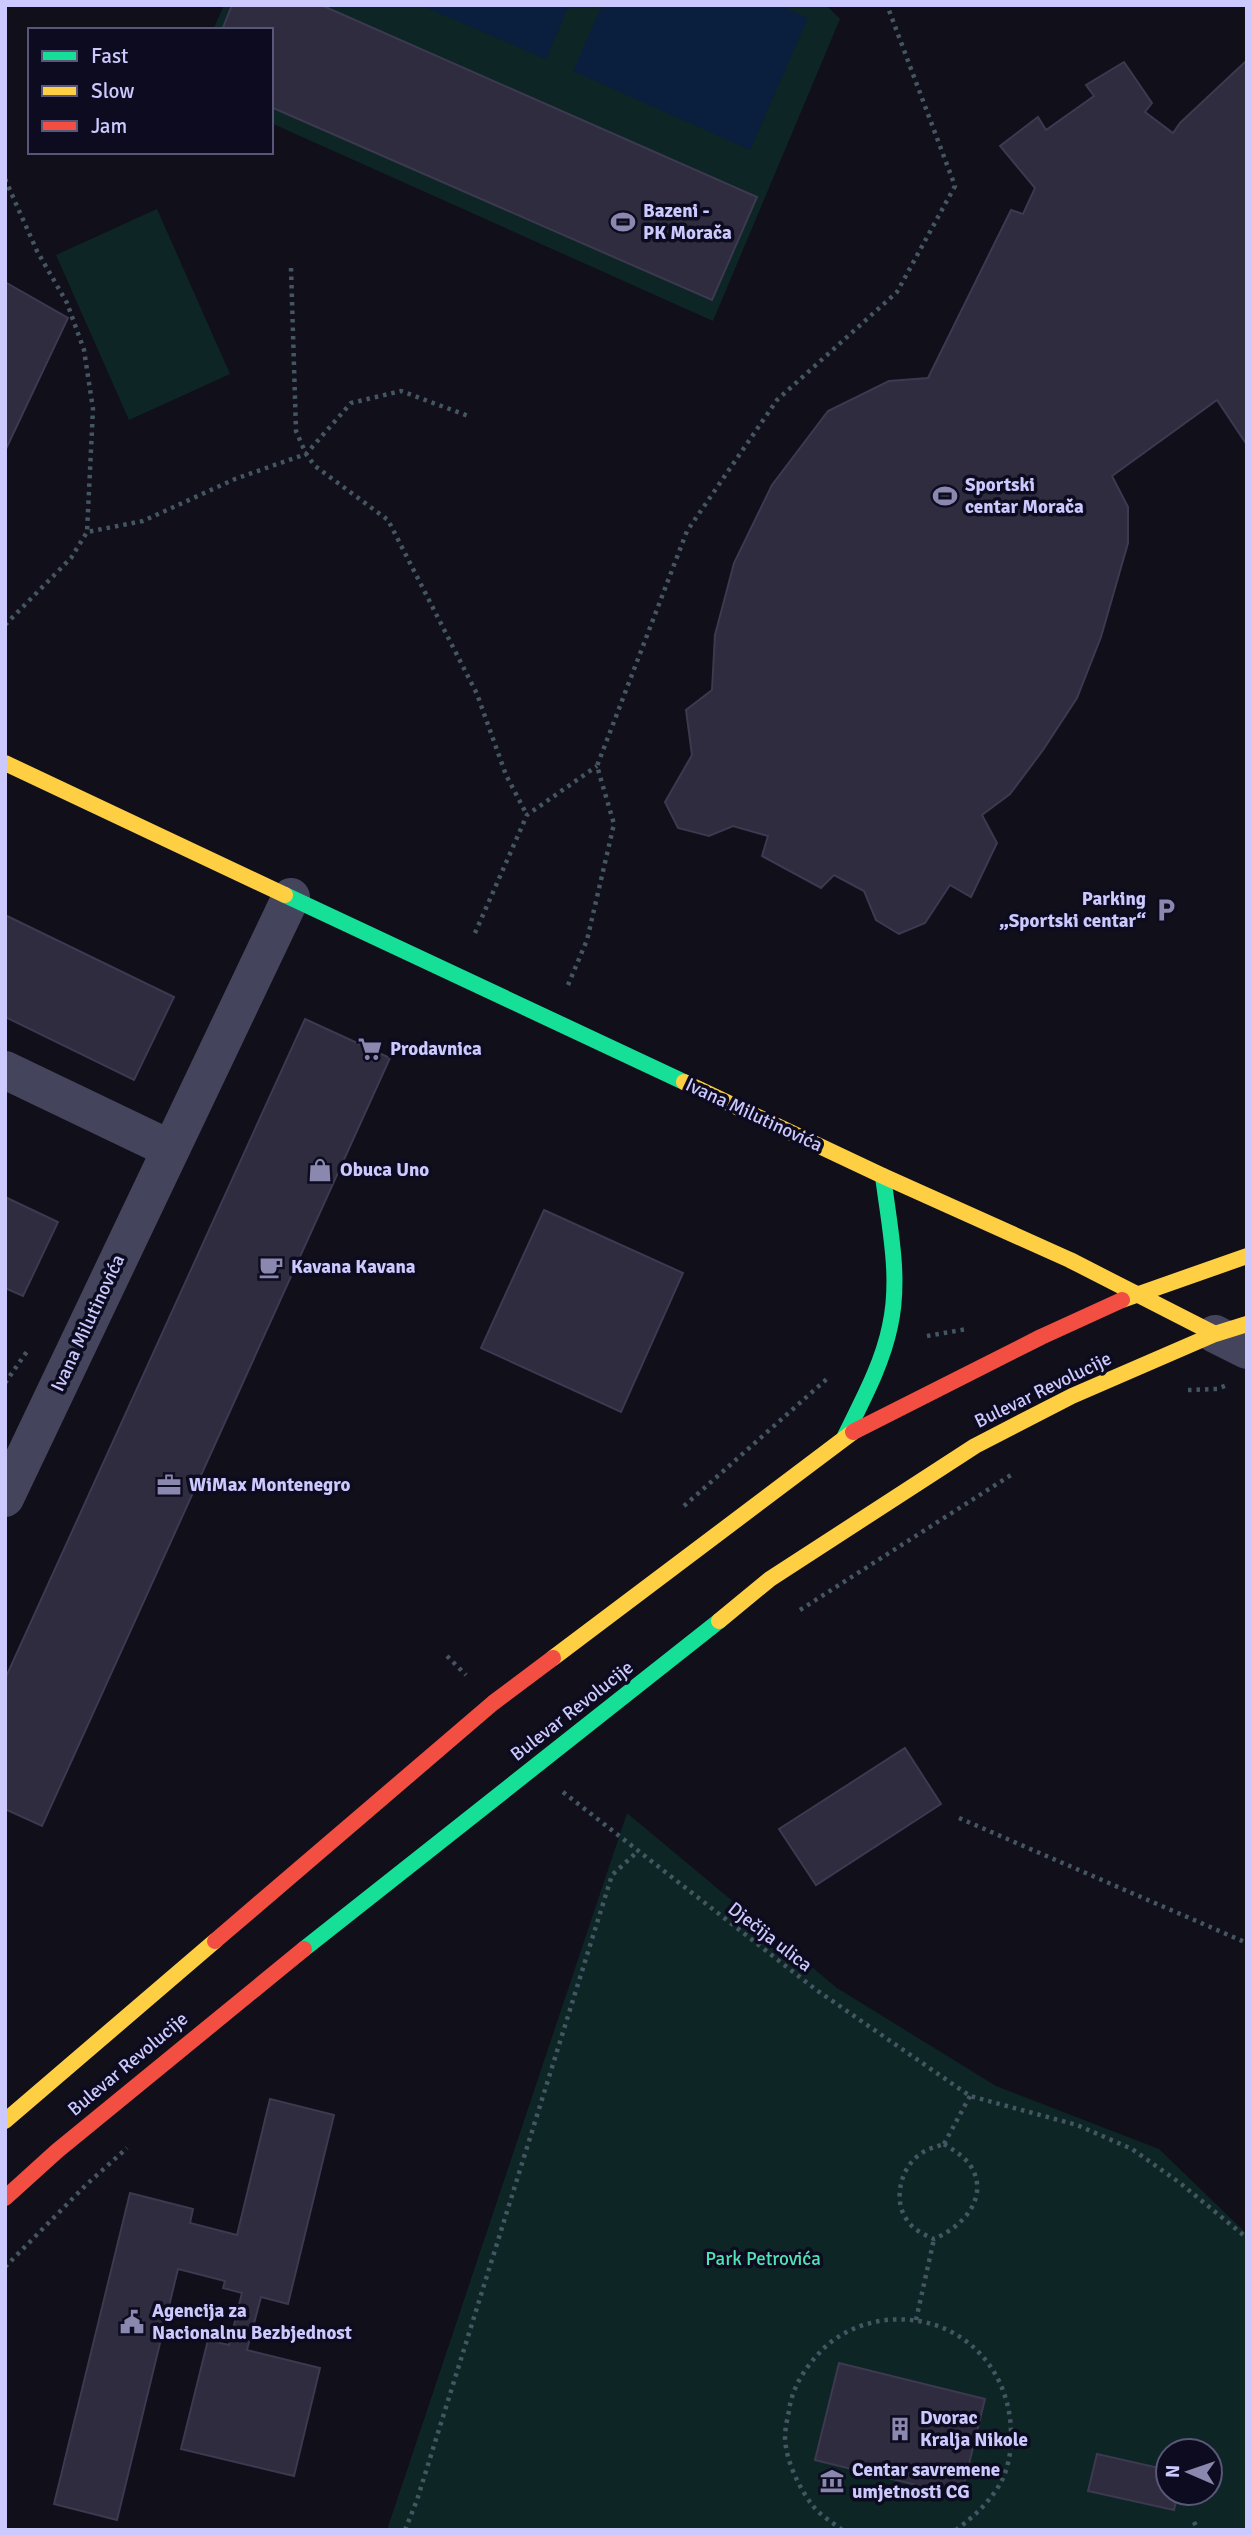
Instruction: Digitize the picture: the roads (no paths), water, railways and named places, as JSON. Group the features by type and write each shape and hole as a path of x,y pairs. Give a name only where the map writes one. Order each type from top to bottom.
{"main road":[{"name":"Ivana Milutinovića","path":"5,763 883,1176 1070,1260 1136,1293 1236,1336"},
{"path":"845,1436 879,1366 893,1311 894,1261 883,1176"},
{"name":"Bulevar Revolucije","path":"5,2120 493,1703 845,1436 1041,1337 1136,1293 1247,1256"},
{"name":"Bulevar Revolucije","path":"5,2198 57,2151 256,1986 686,1649 770,1579 975,1446 1072,1396 1236,1336"}],"street":[{"name":"Ivana Milutinovića","path":"5,1497 291,897"},
{"path":"5,1070 170,1149"}],"water":[{"path":"420,5 569,5 546,59"},
{"path":"602,5 779,5 808,18 750,150 573,71"}],"place":[{"name":"Bazeni - PK Morača","path":"623,222"},
{"name":"Sportski centar Morača","path":"945,496"},
{"name":"Parking „Sportski centar“","path":"1166,910"},
{"name":"Prodavnica","path":"370,1049"},
{"name":"Obuca Uno","path":"320,1170"},
{"name":"Kavana Kavana","path":"271,1267"},
{"name":"WiMax Montenegro","path":"169,1485"},
{"name":"Agencija za Nacionalnu Bezbjednost","path":"132,2322"},
{"name":"Dvorac Kralja Nikole","path":"900,2429"},
{"name":"Centar savremene umjetnosti CG","path":"832,2481"}],"park label":[{"name":"Park Petrovića","path":"763,2259"}]}
